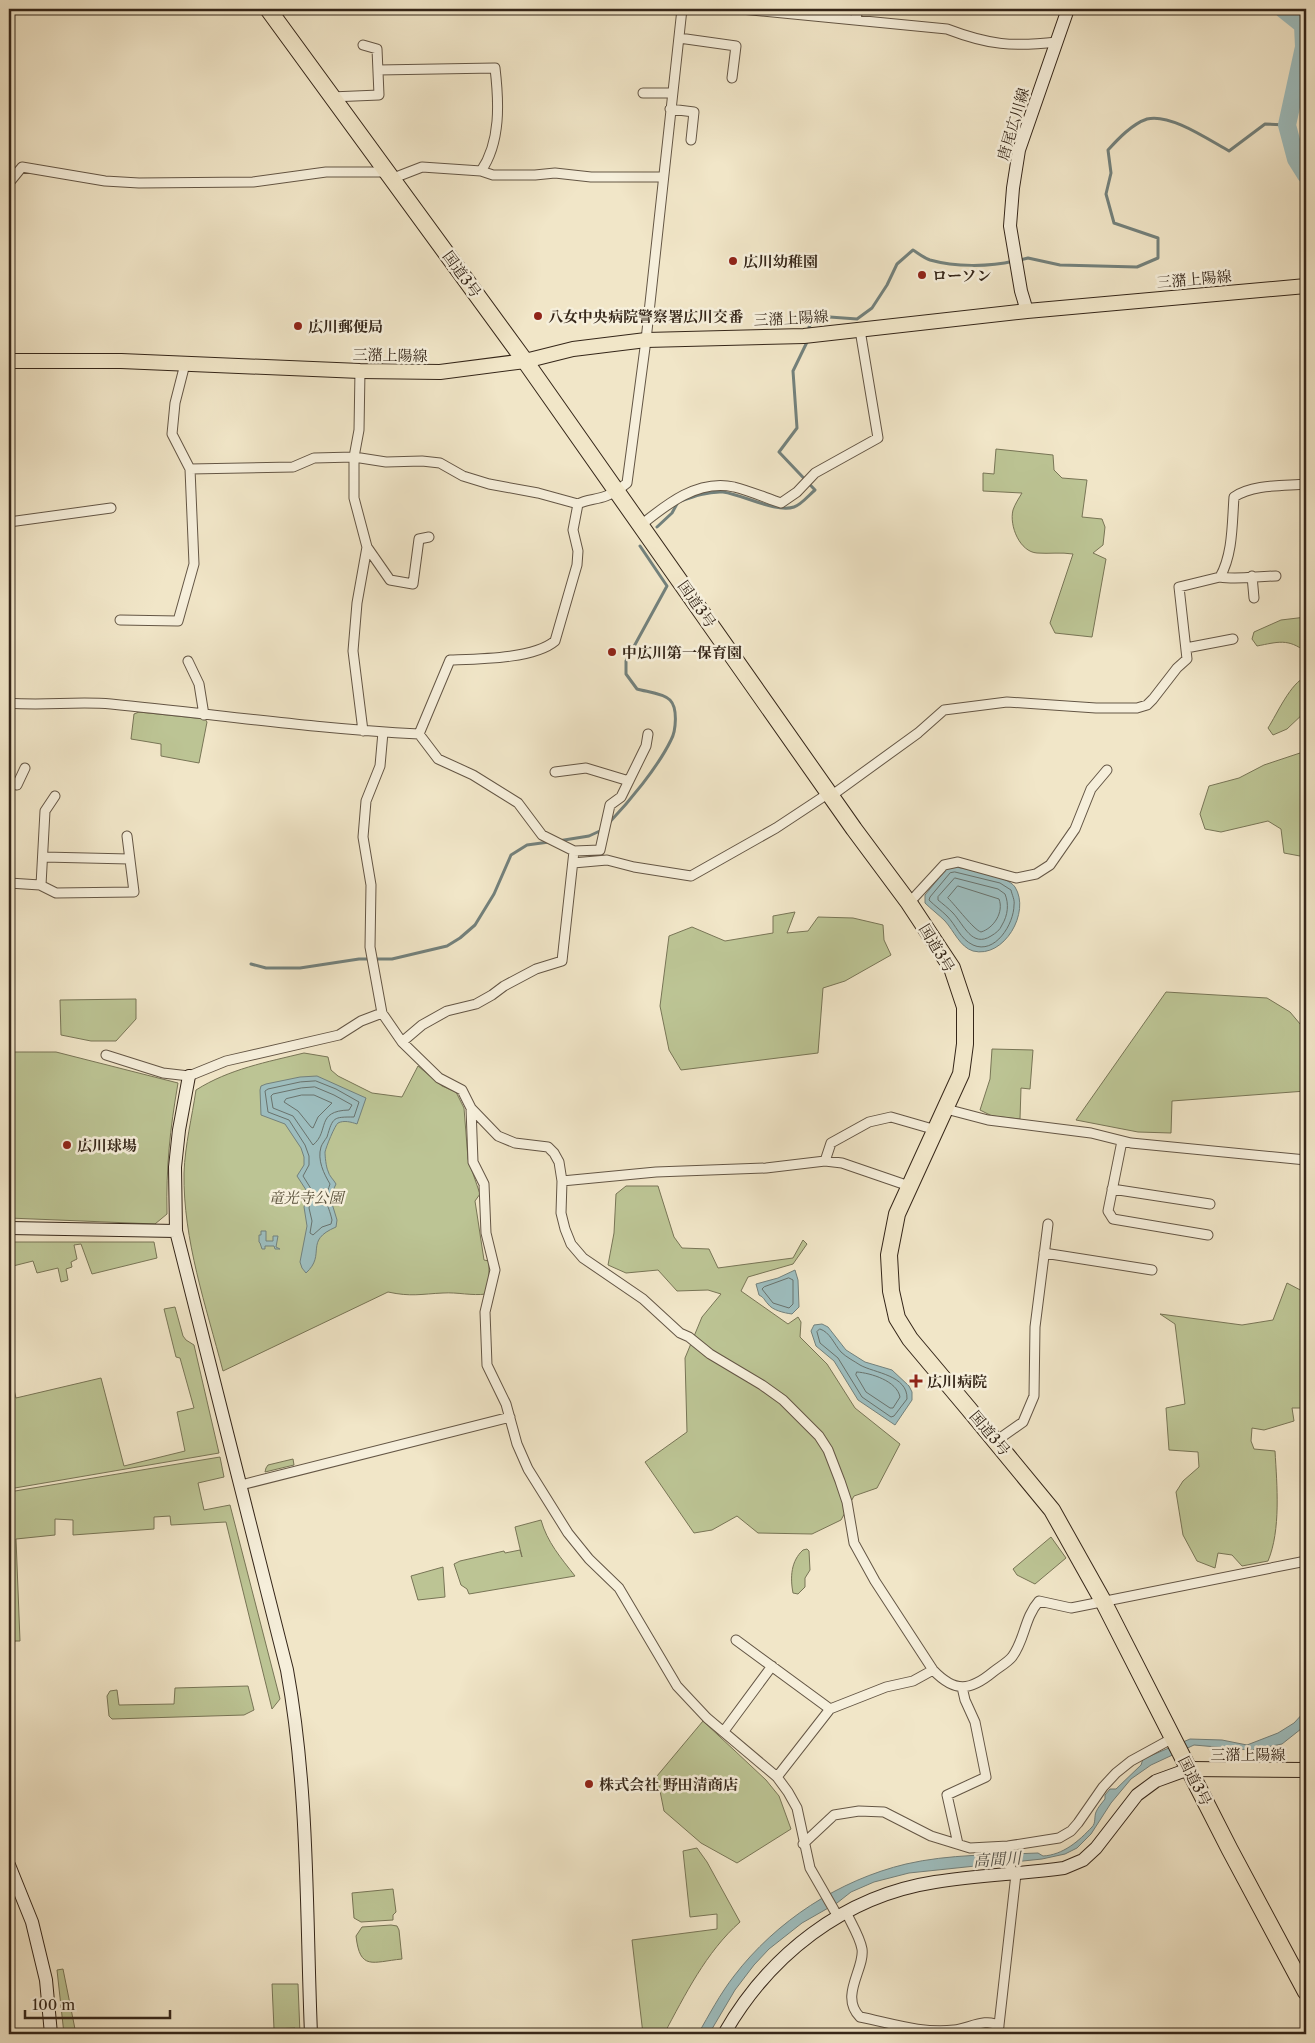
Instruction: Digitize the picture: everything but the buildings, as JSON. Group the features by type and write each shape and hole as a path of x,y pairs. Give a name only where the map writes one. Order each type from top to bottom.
{"highway":[{"name":"国道3号","path":"268,9 525,361 830,794 910,903 952,968 965,1007 965,1044 960,1074 946,1109 896,1214 889,1255 892,1291 897,1318 910,1339 1052,1510 1103,1600 1186,1764 1306,1992"}],"main road":[{"name":"三潴上陽線","path":"9,361 121,361 360,371 440,372 525,361 573,349 646,340 808,335 1027,311 1306,286"},
{"name":"三潴上陽線","path":"1186,1764 1306,1770"}],"street":[{"path":"190,469 293,467 314,458 354,457 386,462 422,461 440,464 463,476 489,484 538,493 578,504 587,499 604,497 617,491 627,483 646,340 682,9"},
{"path":"740,9 947,29 973,39 1003,45 1057,42"},
{"path":"856,19 858,9"},
{"name":"唐尾広川線","path":"1027,311 1021,291 1010,226 1013,188 1019,150 1068,9"},
{"path":"679,38 736,46 732,78"},
{"path":"331,97 378,96 377,49 363,45"},
{"path":"378,70 495,68 498,96 495,140 488,162 482,171"},
{"path":"643,93 672,93"},
{"path":"670,108 694,112 691,140"},
{"path":"9,183 22,167 105,181 140,183 253,182 326,172 389,175 422,167 482,171 493,175 535,176 554,173 591,177 663,177"},
{"path":"641,525 667,504 706,486 733,487 781,503 796,492 815,473 878,438 860,330"},
{"path":"120,620 178,621 194,564 190,469 172,434 175,403 185,364"},
{"path":"360,371 359,430 354,457 354,498 367,548 390,580 413,584 419,539 429,537"},
{"path":"1220,577 1229,555 1234,497 1241,492 1257,489 1306,484"},
{"path":"419,734 450,660 486,659 517,655 549,646 555,641 577,565 578,551 573,530 578,504"},
{"path":"9,522 111,508"},
{"path":"363,731 353,651 356,603 367,548"},
{"path":"1252,576 1254,598"},
{"path":"573,863 607,860 634,867 691,876 776,828 830,794 918,733 944,710 1007,702 1115,708 1137,708 1147,705 1153,700 1177,668 1187,659 1179,587 1220,577 1232,579 1252,576 1276,576"},
{"path":"1186,648 1233,639"},
{"path":"188,661 199,684 204,715"},
{"path":"9,703 36,705 110,704 363,731 419,734 438,759 474,775 518,803 542,835 574,851 600,850 610,805 621,797 646,746 648,734"},
{"path":"383,732 380,766 366,801 364,837 371,885 370,947 382,1013 402,1042 439,1078 462,1090 471,1108 498,1136 515,1143 548,1147 554,1153 559,1162 562,1181 561,1213 565,1229 571,1244 583,1258 643,1299 680,1333 710,1354 762,1384 783,1400 819,1436 828,1450 847,1502 854,1543 933,1670 944,1682 962,1687 969,1686 982,1681 1011,1657 1021,1641 1029,1614 1039,1602 1071,1608 1103,1600 1306,1561"},
{"path":"9,782 17,785 24,768"},
{"path":"555,772 586,768 629,781"},
{"path":"910,903 944,865 958,862 1016,878 1036,874 1050,865 1075,829 1091,790 1107,770"},
{"path":"41,885 44,858 45,811 54,796"},
{"path":"9,883 41,885 56,892 134,892 127,836"},
{"path":"402,1042 422,1025 447,1011 476,1004 536,969 562,961 574,851"},
{"path":"44,858 129,859"},
{"path":"106,1055 163,1073 189,1076 226,1061 339,1035 361,1021 382,1013"},
{"path":"189,1076 176,1158 176,1231 287,1670 296,1721 301,1770 311,2034"},
{"path":"471,1108 473,1162 484,1184 486,1233 496,1270 485,1312 487,1365 506,1404 517,1444 528,1470 568,1533 589,1559 619,1588 677,1686 707,1718 777,1777 797,1808 803,1844 810,1868 825,1894 862,1948 861,1959 854,1978 852,1999 855,2012 860,2017 939,2031 956,2030 987,2022 994,2022 998,2030"},
{"path":"946,1109 988,1120 1091,1133 1122,1141 1306,1160"},
{"path":"825,1161 831,1143 869,1122 891,1117 936,1130"},
{"path":"1122,1141 1108,1211 1113,1219 1208,1235"},
{"path":"562,1181 656,1172 766,1168 825,1161 842,1163 909,1186"},
{"path":"1112,1189 1210,1204"},
{"path":"996,1441 1023,1422 1034,1396 1035,1327 1048,1224"},
{"path":"9,1228 176,1231"},
{"path":"1044,1253 1152,1270"},
{"path":"240,1485 510,1416"},
{"path":"736,1640 830,1709"},
{"path":"724,1732 772,1666"},
{"path":"777,1777 830,1709 886,1687 912,1681 933,1670"},
{"path":"958,1844 947,1795 986,1777 975,1722 965,1700 962,1687"},
{"path":"803,1844 834,1815 859,1811 884,1812 932,1836 970,1848 1009,1848 1058,1838 1071,1831 1103,1787 1116,1773 1131,1761 1174,1740"},
{"path":"724,2034 741,2006 763,1978 793,1947 839,1912 910,1887 1013,1872 1064,1868 1083,1860 1096,1848 1137,1795 1156,1781 1186,1764"},
{"path":"998,2030 1013,1872 1009,1848"},
{"path":"9,1865 32,1922 46,1980 51,2034"}],"green space":[{"path":"996,449 1053,455 1054,470 1062,478 1087,480 1082,517 1102,519 1105,527 1103,545 1093,553 1106,559 1092,637 1055,633 1050,623 1073,554 1031,552 1021,543 1014,530 1012,516 1022,493 983,491 983,473 994,474"},
{"path":"1306,617 1306,652 1294,645 1283,642 1257,646 1252,639 1254,632 1281,620"},
{"path":"1306,677 1306,711 1287,729 1273,735 1268,728 1295,685"},
{"path":"139,712 205,719 207,722 199,763 161,756 161,744 131,739 134,714"},
{"path":"1306,751 1306,854 1300,856 1284,853 1281,829 1268,821 1221,832 1205,829 1200,814 1209,786 1239,778 1264,765"},
{"path":"795,912 787,933 808,931 818,917 853,918 883,925 884,940 891,955 845,981 823,988 818,1053 681,1070 669,1050 660,1006 669,936 692,927 725,941 773,933 773,916"},
{"path":"1166,992 1267,998 1290,1012 1306,1031 1306,1091 1172,1101 1171,1133 1138,1132 1076,1120"},
{"path":"136,999 136,1019 116,1041 91,1041 61,1035 60,1000"},
{"path":"992,1049 1033,1050 1030,1089 1021,1088 1020,1119 992,1116 980,1110 990,1079"},
{"path":"9,1052 56,1052 178,1083 169,1148 167,1214 155,1224 9,1218"},
{"name":"竜光寺公園","path":"304,1053 328,1057 331,1070 338,1076 372,1093 402,1097 418,1066 442,1086 456,1092 464,1108 468,1159 480,1194 475,1201 484,1260 489,1261 489,1282 486,1294 410,1295 388,1292 223,1371 197,1273 187,1223 184,1173 196,1090 235,1071"},
{"path":"626,1186 658,1186 674,1237 682,1248 709,1249 718,1268 793,1258 803,1240 807,1244 793,1264 748,1277 741,1291 788,1324 798,1317 801,1322 800,1337 827,1364 855,1408 900,1444 877,1488 854,1496 841,1520 812,1534 758,1533 737,1516 712,1530 694,1533 645,1462 687,1432 685,1358 702,1317 721,1294 708,1290 677,1291 658,1270 626,1273 608,1265 614,1233 616,1194"},
{"path":"9,1242 154,1242 157,1258 92,1274 81,1244 74,1245 77,1259 71,1262 72,1267 66,1269 68,1280 61,1282 58,1268 37,1273 33,1261 9,1267"},
{"path":"1287,1283 1306,1293 1306,1408 1292,1408 1294,1421 1264,1430 1252,1428 1251,1441 1254,1449 1275,1451 1277,1507 1272,1549 1268,1561 1242,1566 1232,1555 1218,1553 1215,1568 1197,1561 1183,1535 1176,1492 1183,1481 1199,1467 1198,1452 1169,1450 1166,1408 1185,1404 1175,1324 1160,1314 1242,1325 1273,1320"},
{"path":"175,1307 183,1336 194,1345 219,1453 9,1489 9,1374 16,1398 101,1378 124,1466 185,1451 177,1412 194,1408 180,1358 176,1357 164,1309"},
{"path":"220,1457 224,1477 198,1483 204,1510 230,1505 280,1699 272,1709 226,1522 171,1525 170,1516 154,1517 154,1529 73,1535 73,1520 55,1519 55,1535 16,1539 20,1641 15,1641 9,1654 9,1492"},
{"path":"293,1459 294,1465 265,1472 268,1465"},
{"path":"541,1520 551,1543 575,1576 469,1594 467,1589 461,1585 454,1564 504,1551 505,1553 520,1550 522,1557 515,1527"},
{"path":"1051,1537 1066,1558 1035,1584 1017,1575 1013,1569"},
{"path":"807,1549 809,1551 810,1570 805,1578 805,1587 798,1594 793,1593 792,1575 794,1564 799,1554"},
{"path":"443,1567 445,1597 418,1600 411,1576"},
{"path":"248,1686 254,1710 244,1715 112,1719 109,1716 107,1696 110,1691 117,1690 119,1705 174,1704 175,1688"},
{"path":"703,1721 766,1780 779,1796 791,1829 737,1863 701,1843 664,1811 657,1776"},
{"path":"697,1848 707,1862 740,1922 707,1960 688,1989 664,2034 643,2034 632,1940 717,1929 717,1914 690,1917 683,1851"},
{"path":"393,1889 396,1912 393,1915 393,1920 361,1922 354,1918 352,1893"},
{"path":"397,1926 399,1930 402,1959 369,1962 364,1959 358,1947 356,1936 362,1927"},
{"path":"63,1969 76,2034 64,2034 57,1970"},
{"path":"272,1984 298,1984 300,2034 296,2034 295,2028 274,2029"}],"water":[{"path":"955,867 996,876 1015,887 1019,897 1020,909 1017,920 1012,931 995,948 984,952 968,949 945,921 925,903 925,895 947,868"},
{"path":"317,1076 366,1098 357,1124 345,1121 338,1123 326,1149 327,1169 336,1184 330,1197 337,1220 336,1227 320,1237 315,1260 306,1273 300,1262 307,1226 304,1207 308,1193 297,1176 304,1165 304,1157 301,1148 285,1124 261,1115 260,1090 261,1086 266,1084 300,1077"},
{"path":"261,1231 266,1231 266,1241 273,1241 273,1236 278,1236 276,1247 280,1249 275,1249 274,1246 265,1246 265,1249 262,1249 259,1242"},
{"path":"795,1270 798,1280 799,1307 792,1314 772,1308 759,1295 756,1284 778,1278"},
{"path":"822,1324 828,1327 846,1350 865,1362 892,1370 909,1386 912,1392 912,1400 895,1425 858,1400 834,1361 816,1346 811,1331 814,1325"},
{"name":"高間川","path":"1306,1710 1306,1725 1282,1744 1251,1750 1194,1745 1151,1765 1131,1779 1111,1803 1091,1834 1077,1848 1065,1854 1042,1859 909,1873 874,1882 851,1892 837,1903 802,1923 769,1949 735,1990 709,2034 698,2034 724,1990 751,1956 789,1921 833,1892 881,1871 939,1858 1038,1853 1043,1856 1057,1853 1076,1842 1092,1827 1096,1812 1105,1799 1105,1795 1110,1789 1116,1789 1141,1765 1143,1759 1190,1739 1222,1740 1247,1745 1278,1733 1294,1723"}],"waterway":[{"path":"1283,9 1303,25 1304,47 1287,125 1296,159 1306,175"},
{"path":"1020,260 1028,258 1060,265 1137,267 1158,258 1158,238 1114,223 1106,194 1111,173 1108,150 1126,132 1141,121 1156,118 1167,120 1200,134 1229,151 1265,124 1287,125"},
{"path":"809,332 809,327 816,316 857,319 872,308 887,285 897,264 913,250 930,260 950,264 983,265 1014,261"},
{"path":"657,527 672,513 678,502 706,493 723,492 769,506 787,508 799,504 815,490 779,452 797,428 793,371 808,340"},
{"path":"608,824 651,773 671,740 675,725 674,708 670,700 659,694 637,689 626,674 626,661 667,586 640,546"},
{"path":"558,841 589,836 602,830"},
{"path":"251,964 266,968 300,968 359,959 392,959 447,946 475,925 494,894 511,855 527,845 549,842"}],"place":[{"name":"広川幼稚園","path":"733,261"},
{"name":"ローソン","path":"922,275"},
{"name":"八女中央病院警察署広川交番","path":"538,316"},
{"name":"広川郵便局","path":"298,326"},
{"name":"中広川第一保育園","path":"612,652"},
{"name":"広川球場","path":"67,1145"},
{"name":"広川病院","path":"916,1381"},
{"name":"株式会社 野田清商店","path":"589,1784"}]}
